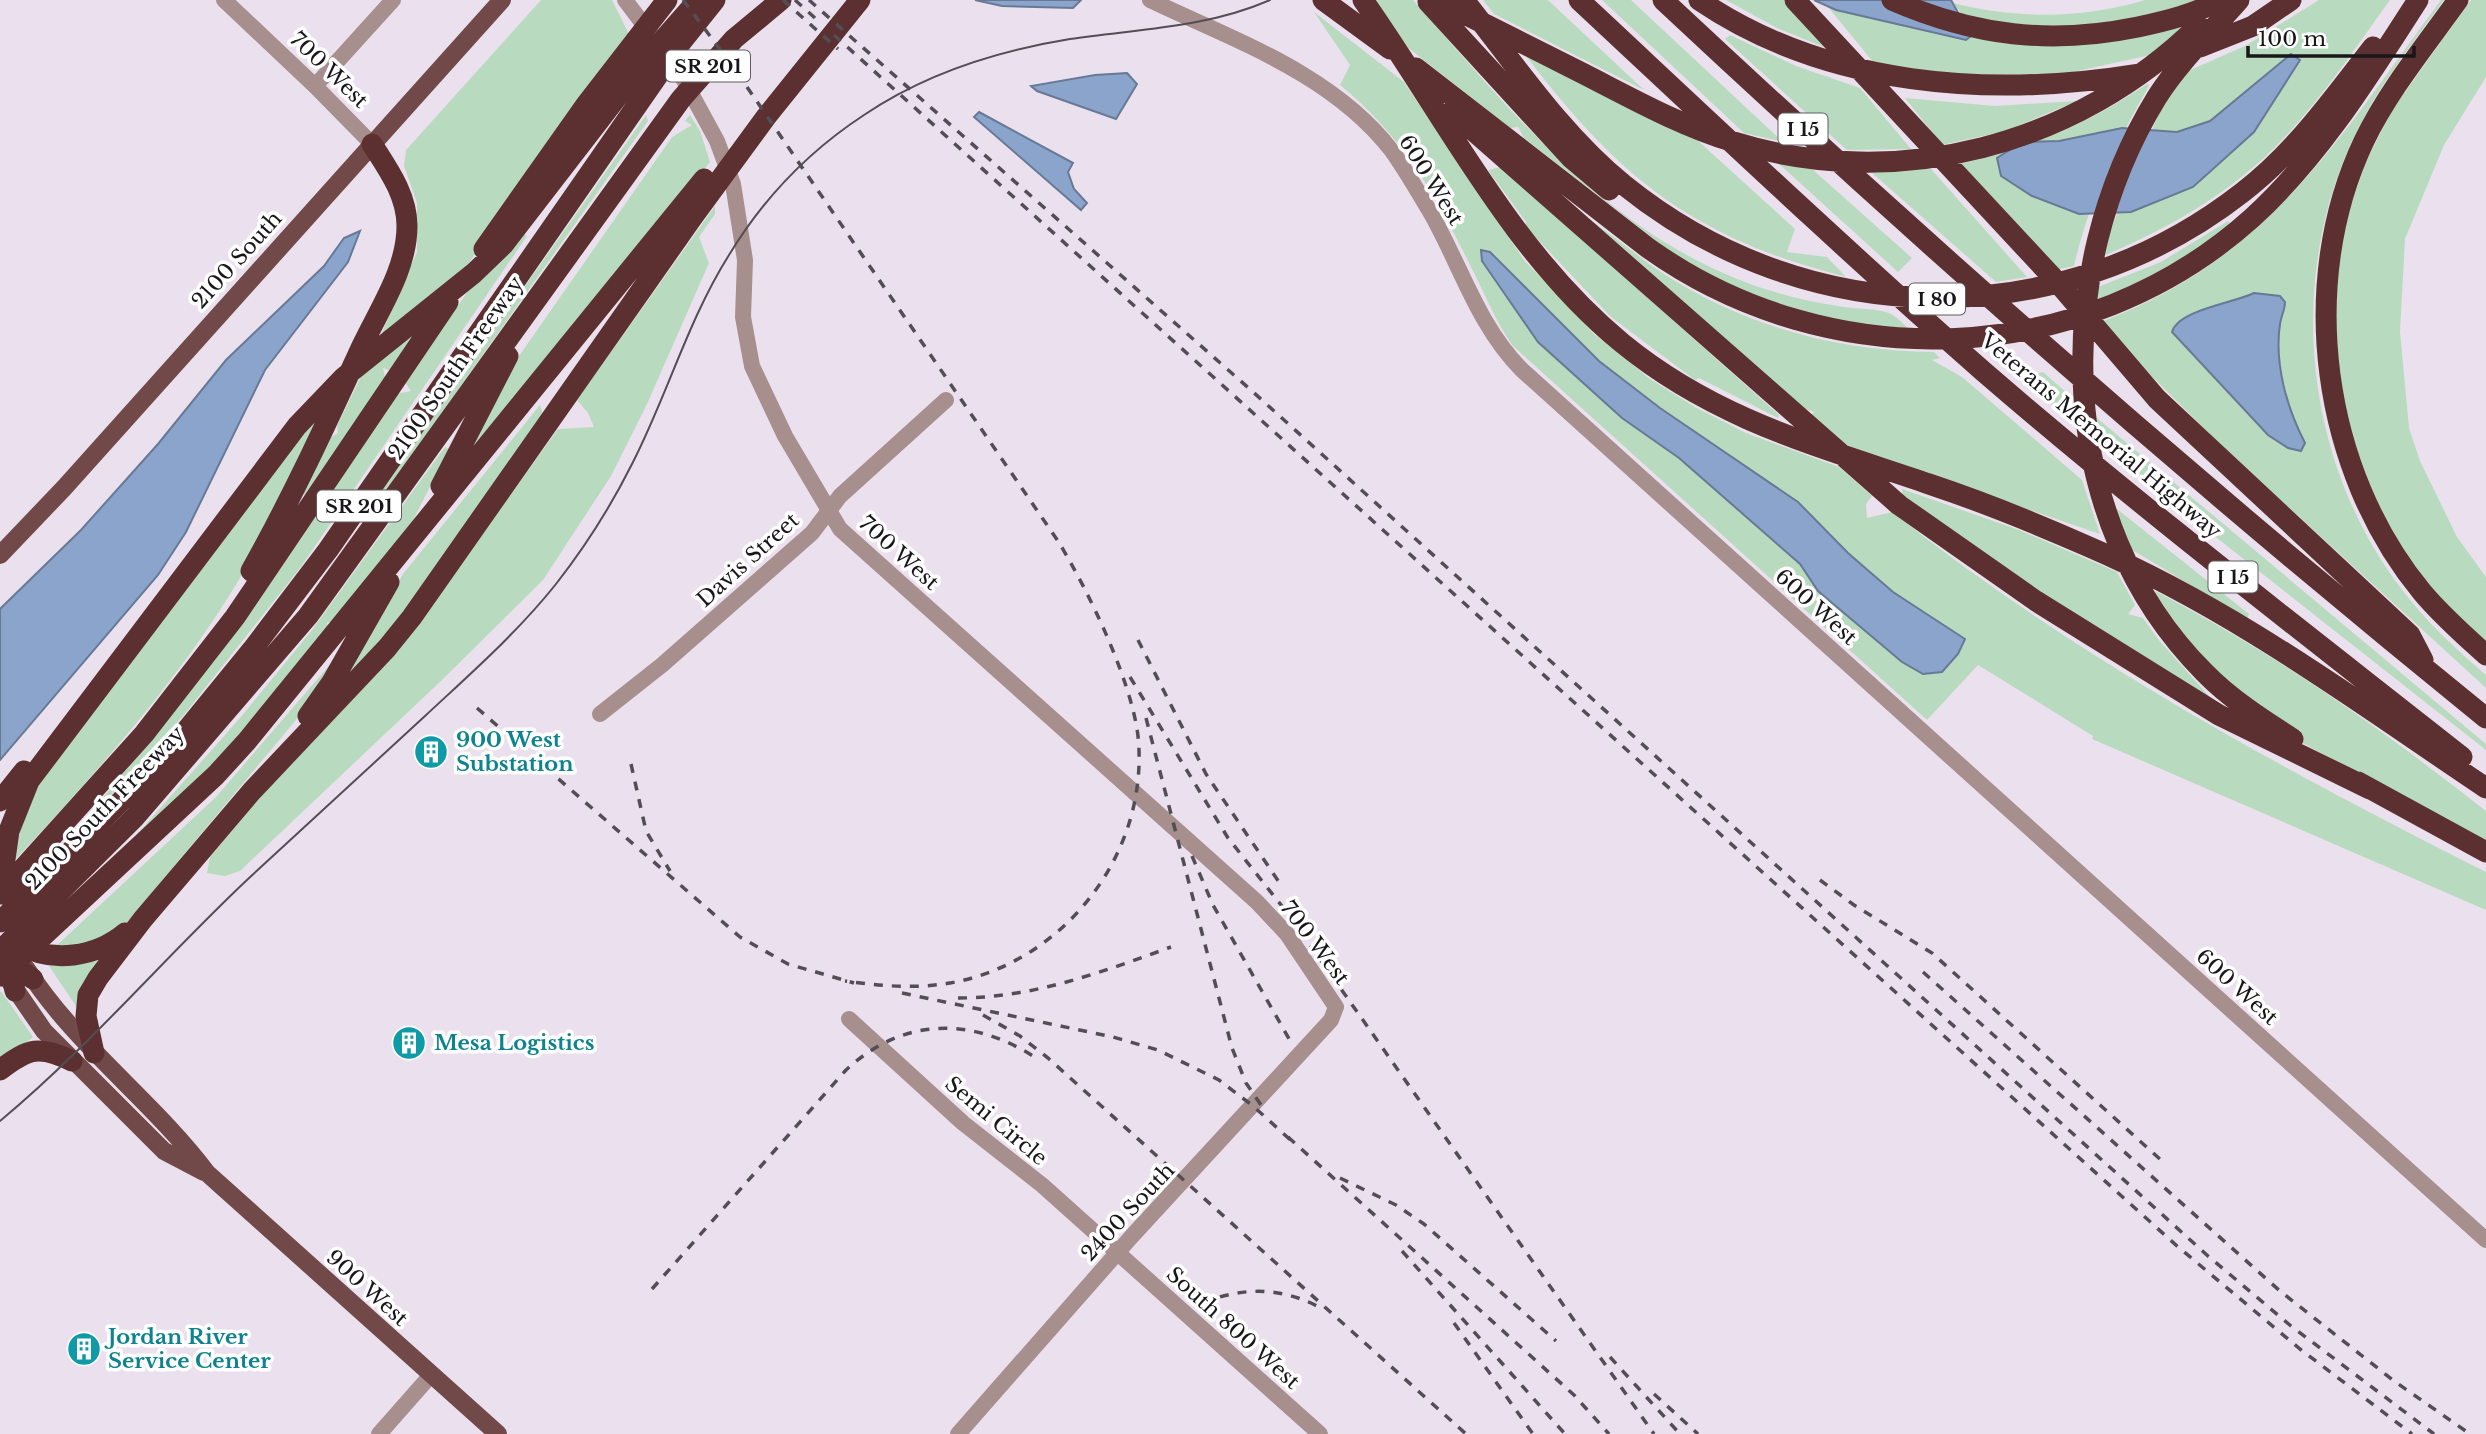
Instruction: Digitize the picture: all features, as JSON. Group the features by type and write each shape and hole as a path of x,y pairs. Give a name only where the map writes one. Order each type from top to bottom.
{"highway":[{"path":"0,894 144,734 201,658 538,171 667,0"},
{"path":"0,894 9,831 22,796 86,702 163,606 282,444 317,402 488,260 624,109 648,57 698,0"},
{"name":"2100 South Freeway","path":"3,952 52,870 181,737 328,550 624,109 715,0"},
{"name":"2100 South Freeway","path":"3,952 190,757 308,616 579,237 708,66 742,31 781,0"},
{"path":"1323,0 1527,167 1784,406 1899,505 2036,601 2219,715 2370,789 2486,852"},
{"path":"1363,0 1533,252 1594,318 1655,368 1706,400 1777,434 1978,501 2146,573 2294,657 2486,788"},
{"path":"1427,0 1570,158 1666,229 1713,244"},
{"path":"1437,0 1694,128 1783,154 1874,163 1914,161 1976,151 2053,125 2107,98 2141,76 2226,0"},
{"name":"I 80","path":"1464,0 1554,114 1594,158 1647,203 1713,244 1758,264 1814,283 1853,291 1932,299 2012,293 2104,269 2187,231 2259,179 2315,122 2410,0"},
{"name":"Veterans Memorial Highway","path":"1579,0 1831,236 1984,372 2137,500 2486,776"},
{"name":"Veterans Memorial Highway","path":"1662,0 1944,257 2486,718"},
{"path":"1699,0 1766,40 1839,63 1922,82 2003,87 2074,85 2140,73 2253,26 2291,0"},
{"path":"1795,0 2057,284 2157,400 2410,635 2428,671"},
{"path":"1807,0 1879,91"},
{"path":"1892,0 1932,17 1992,32 2044,38 2105,33 2167,21 2220,0"},
{"path":"2239,0 2188,56 2158,97 2109,196 2095,244 2082,341 2087,433 2108,518 2136,580 2170,631 2213,680 2272,726 2370,789"},
{"path":"1527,167 1663,259 1715,289 1770,313 1827,329 1887,339 1962,339 2021,332 2099,310 2145,290 2188,266 2244,225 2312,153 2418,0"},
{"path":"2458,0 2395,88 2364,142 2343,199 2332,255 2325,316 2329,366 2338,420 2371,510 2422,592 2486,655"},
{"path":"94,1053 86,1016 88,995 144,919 252,791 387,648 766,117 854,8"},
{"path":"3,952 71,911 216,775 285,696 773,95 854,8"},
{"path":"231,615 318,441 396,275 404,249 407,224 394,180 372,144"},
{"path":"252,791 332,682 463,446 502,367 579,237"},
{"path":"0,801 52,736 86,702"},
{"path":"0,905 3,952 33,979"},
{"path":"3,952 65,956 92,952 111,945 144,919"},
{"path":"0,1070 15,1058 34,1050 52,1051 72,1061"}],"main road":[{"name":"2100 South","path":"2,557 502,0"},
{"name":"900 West","path":"3,952 44,1031 164,1151 207,1173"},
{"name":"900 West","path":"33,979 61,1017 180,1137 207,1173 498,1434"}],"street":[{"name":"700 West","path":"224,0 316,86 372,144"},
{"path":"316,86 393,0"},
{"name":"700 West","path":"625,0 680,73 717,141 733,184 745,260 743,317 752,366 775,417 840,529 1257,902 1287,934 1336,1007 1331,1020"},
{"name":"600 West","path":"1150,0 1284,64 1314,81 1349,108 1392,151 1430,211 1485,321 1522,370 2486,1240"},
{"name":"Davis Street","path":"600,714 662,665 811,533 840,496 946,400"},
{"name":"Semi Circle","path":"849,1019 962,1123 1042,1185 1118,1253"},
{"name":"2400 South","path":"958,1434 1118,1253 1331,1020"},
{"name":"South 800 West","path":"1118,1253 1320,1434"},
{"path":"379,1434 431,1375"}],"green space":[{"path":"541,0 612,0 630,36 461,274 380,337 417,252 417,203 404,166 406,150"},
{"path":"1374,0 1413,0 1481,78 1553,153 1591,188 1632,220 1675,248 1721,272 1778,293 1823,304 1889,313 1911,331 1819,318 1738,290 1668,250 1524,138 1518,127 1510,128 1406,46"},
{"path":"1483,0 1548,0 1644,90 1494,14"},
{"path":"1602,0 1631,0 1783,142 1744,133"},
{"path":"1726,0 1785,0 1826,48 1777,28"},
{"path":"2145,0 2208,0 2182,11 2062,29 1965,18 1953,3 2001,12 2049,15 2097,11"},
{"path":"2319,0 2390,0 2311,107 2262,159 2197,208 2149,235 2099,258 2161,108 2188,71 2245,46"},
{"path":"2441,0 2444,0 2370,107 2336,181 2320,243 2313,306 2316,369 2326,432 2346,492 2374,549 2419,611 2486,675 2486,688 2223,447 2098,323 2158,297 2209,266 2255,230 2295,190 2332,147"},
{"path":"2471,0 2486,0 2486,77 2444,145 2405,239 2400,332 2409,428 2420,461 2457,537 2486,577 2486,647 2456,619 2393,537 2351,442 2334,340 2337,271 2348,214 2365,164 2392,110"},
{"path":"1828,7 1971,36 2183,26 2151,55 2073,72 2044,75 1936,74 1874,63"},
{"path":"1314,12 1404,82 1524,260 1594,334 1650,379 1695,407 1746,433 1839,467 1872,496 1866,504 1867,518 1892,512 2032,614 2105,662 2255,751 2486,872 2486,910 2092,739 2093,736 1978,665 1927,720 1513,346 1497,320 1448,221 1418,172 1384,127 1340,85 1350,65"},
{"path":"1730,35 1796,66 1860,88 1911,149 1847,150 1725,39"},
{"path":"1526,56 1696,139 1795,229 1787,252 1827,257 1846,277 1745,243 1664,198 1628,170 1594,137"},
{"path":"2147,84 2149,86 2125,129 2096,196 2074,266 2050,271 1959,164 2009,151 2057,133 2103,111"},
{"path":"1905,98 1995,106 2077,101 2005,131 1942,145"},
{"path":"646,115 648,121 363,524 369,507"},
{"path":"690,115 700,131 710,162 449,483 512,366 672,137 692,125 685,121"},
{"path":"1777,162 1812,169 1912,258 1898,272"},
{"path":"1501,167 1779,415 1778,418 1699,378 1695,380 1611,317 1525,226 1526,222 1488,170"},
{"path":"1931,169 2027,277 1996,282 1871,172"},
{"path":"715,206 715,214 699,237 709,263 647,404 611,476 543,580 443,679 240,871 225,876 207,873 210,857 267,790 399,650 558,429 594,427 588,413 577,400"},
{"path":"1579,212 1661,272 1692,291 1758,321 1792,332 1862,347 1934,352 1940,358 1932,360 1962,377 2082,480 2100,534 1836,444 1808,419 1814,412 1788,402"},
{"path":"2228,221 2231,225 2187,258 2095,303 2093,289 2161,262"},
{"path":"522,233 527,236 300,568 183,716 98,809 95,807 154,737 396,394 411,391 405,382 475,281"},
{"path":"434,313 394,372 383,368 386,382 307,496 303,494 330,438 338,433 337,426 365,368"},
{"path":"2043,372 2067,393 2070,421 2020,378"},
{"path":"540,405 545,420 415,603 345,680 403,574"},
{"path":"322,409 255,551 205,632 181,667 128,733 14,861 22,823 36,788"},
{"path":"2091,413 2486,744 2486,750 2095,442"},
{"path":"445,447 449,449 404,538 335,623 327,622 328,631 230,750 132,840 240,718 312,630"},
{"path":"1902,489 2019,530 2117,572 2135,605 2128,614 2143,618 2158,639 2216,704 2212,708 1903,500"},
{"path":"2112,505 2249,614 2247,619 2129,548"},
{"path":"2151,589 2283,665 2365,720 2445,779 2486,811 2486,843 2299,741 2202,660"},
{"path":"352,639 296,720 124,926 95,944 55,947 216,797"},
{"path":"102,960 78,1009 47,963 69,966"},
{"path":"1,991 33,1037 0,1063 0,993"}],"water":[{"path":"975,0 1081,0 1073,8 1002,6"},
{"path":"1814,0 1951,0 1971,36 1966,40 1836,10"},
{"path":"2291,54 2300,60 2254,132 2193,187 2131,212 2079,214 2032,196 2001,176 1997,158 2022,142 2059,141 2122,128 2177,132 2210,121"},
{"path":"1127,73 1137,84 1116,119 1037,91 1031,86 1095,75"},
{"path":"979,112 1073,163 1068,172 1074,189 1087,203 1081,210 974,117"},
{"path":"360,231 348,262 265,370 186,532 158,575 0,760 0,609 81,530 158,444 226,360 324,266 344,238"},
{"path":"1481,250 1490,252 1599,361 1660,408 1798,502 1848,553 1893,592 1965,639 1958,654 1942,672 1923,674 1902,662 1818,591 1800,564 1679,458 1622,418 1538,342 1482,261"},
{"path":"2254,293 2280,296 2285,302 2280,324 2279,355 2288,401 2305,443 2301,451 2288,448 2268,435 2172,332 2176,324 2195,313"}],"tram line":[{"path":"0,1121 95,1033 248,879 493,653 541,602 587,541 624,480 645,438 701,306 729,255 772,196 824,144 864,115 912,87 989,57 1070,39 1197,22 1270,0"}],"railway":[{"path":"683,0 734,68 1058,541 1082,584 1118,662 1134,713 1138,736 1138,779 1130,821 1114,860 1092,896 1063,927 1030,952 992,971 950,983 898,986 845,981"},
{"path":"783,0 838,49"},
{"path":"795,0 815,18"},
{"path":"809,0 1252,391 2208,1256 2291,1326 2434,1434"},
{"path":"834,35 2177,1246 2300,1349 2412,1434"},
{"path":"1138,640 1206,774 1281,885"},
{"path":"1130,677 1228,838 1289,915 1654,1434"},
{"path":"477,708 740,937 788,964 854,983"},
{"path":"1146,718 1232,1048 1246,1083 1263,1108"},
{"path":"631,764 646,831 670,871"},
{"path":"1192,856 1213,905 1292,1044"},
{"path":"1820,880 1854,905 1932,953 2162,1161"},
{"path":"958,998 1013,994 1067,982 1171,947"},
{"path":"1923,972 2280,1291 2394,1381 2470,1434"},
{"path":"902,993 1113,1037 1158,1050 1219,1080 1296,1145"},
{"path":"983,1015 1020,1036 1048,1058 1466,1434"},
{"path":"652,1289 846,1070 867,1053 890,1040 936,1028 985,1034 1033,1056"},
{"path":"1288,1137 1574,1395 1609,1434"},
{"path":"1340,1178 1396,1205 1424,1224 1556,1341"},
{"path":"1402,1251 1565,1434"},
{"path":"1203,1303 1232,1294 1260,1291 1289,1295 1317,1306"},
{"path":"1454,1323 1533,1434"},
{"path":"1610,1357 1680,1434"},
{"path":"1654,1394 1698,1434"}],"place":[{"name":"900 West Substation","path":"431,752"},
{"name":"Mesa Logistics","path":"409,1043"},
{"name":"Jordan River Service Center","path":"84,1349"}]}
